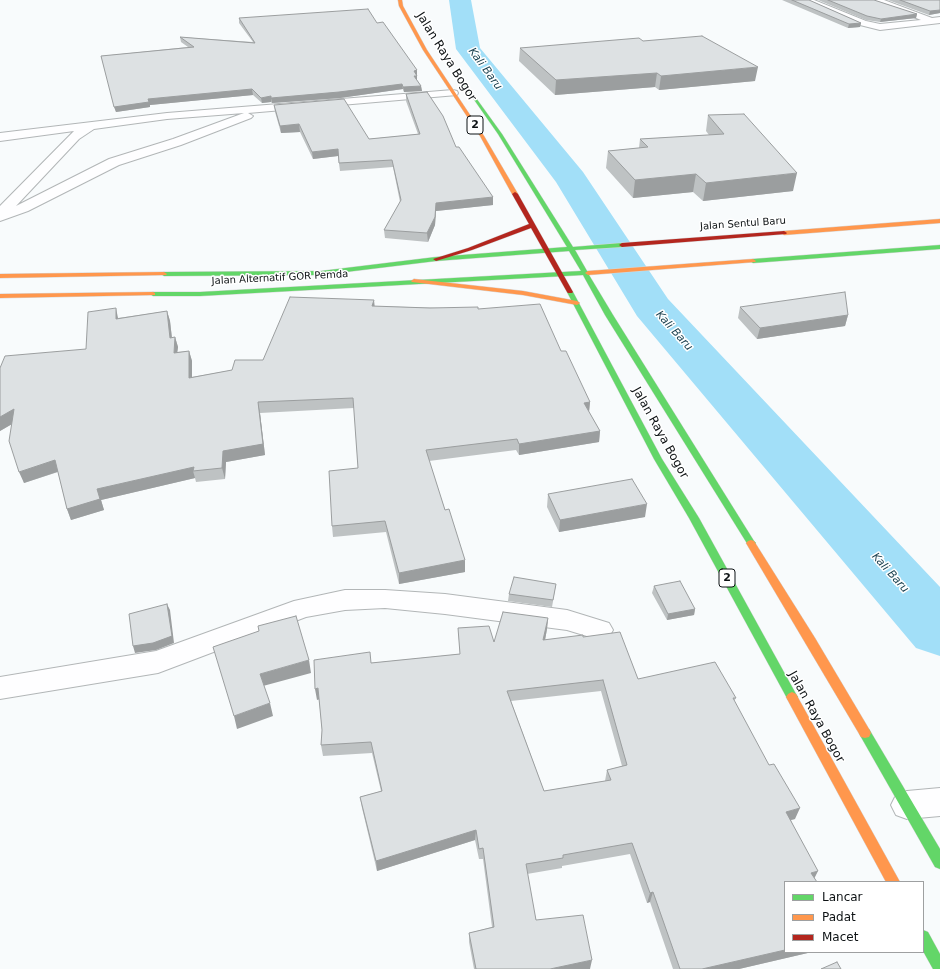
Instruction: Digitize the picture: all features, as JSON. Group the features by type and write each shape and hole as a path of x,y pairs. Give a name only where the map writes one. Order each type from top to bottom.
{"main road":[{"name":"Jalan Raya Bogor","path":"400,0 401,6 438,70 482,136 532,225 548,250 658,460 694,518 892,881"},
{"path":"438,70 449,69"},
{"name":"Jalan Raya Bogor","path":"459,76 500,134 812,641 940,862"},
{"name":"Jalan Sentul Baru","path":"548,250 940,221"},
{"path":"436,259 470,249 532,225"},
{"path":"561,275 940,247"},
{"name":"Jalan Alternatif GOR Pemda","path":"0,276 321,273 436,259 548,250"},
{"name":"Jalan Alternatif GOR Pemda","path":"0,296 200,294 561,275"},
{"path":"414,282 522,293 577,303"},
{"path":"924,939 940,968"}],"street":[{"path":"807,0 863,23 880,27 937,20"},
{"path":"876,0 937,20"},
{"path":"0,137 167,116 453,93"},
{"path":"308,104 371,109 393,109"},
{"path":"446,107 462,106"},
{"path":"0,216 23,208 114,162 239,120 260,109"},
{"path":"0,216 75,136 92,125"},
{"path":"0,145 75,136"},
{"path":"0,688 124,669 158,662 303,608 346,600 385,599 445,604 567,620 600,630"},
{"path":"907,805 940,802"}],"building":[{"path":"792,0 809,0 861,23 849,24"},
{"path":"828,0 874,0 917,14 881,19 867,16"},
{"path":"900,0 940,0 940,10 930,11"},
{"path":"368,9 377,23 383,22 417,70 414,71 417,76 414,76 421,86 403,87 402,84 339,92 271,98 271,96 261,98 252,89 148,99 149,102 114,107 101,56 194,47 180,37 255,43 239,18"},
{"path":"702,36 758,67 661,76 657,73 556,80 520,48 639,38 643,41"},
{"path":"427,92 443,116 456,147 459,147 493,197 436,203 435,217 427,233 384,230 401,200 392,160 339,163 338,149 312,152 299,124 280,126 274,105 344,99 369,139 420,134 406,94"},
{"path":"744,114 797,173 706,183 696,174 635,180 608,151 648,147 640,139 724,134 708,115"},
{"path":"845,292 848,315 760,328 740,307"},
{"path":"290,297 374,300 372,306 430,308 478,307 478,309 540,304 561,351 566,351 590,402 584,403 600,431 519,444 517,439 426,450 445,510 449,509 465,560 399,573 385,521 332,526 329,471 358,468 353,398 258,402 263,444 223,451 222,468 193,471 194,467 97,489 100,499 67,509 55,460 19,472 9,441 14,409 0,417 0,368 5,356 86,349 88,312 116,308 116,319 167,311 170,338 175,337 174,353 189,351 189,378 232,370 235,360 263,360"},
{"path":"632,479 647,504 560,520 548,494"},
{"path":"514,577 556,584 553,600 509,594"},
{"path":"680,581 695,609 668,614 654,586"},
{"path":"167,604 172,636 153,643 133,646 129,614"},
{"path":"503,612 548,618 543,640 620,632 638,679 715,662 736,698 733,698 769,765 774,764 800,808 786,812 818,871 811,873 816,881 784,881 784,950 702,969 680,969 653,892 650,893 632,843 563,855 563,858 526,864 536,920 583,915 592,960 550,969 476,969 469,933 494,927 483,848 479,849 476,830 376,861 360,797 382,791 371,742 321,745 322,730 318,688 315,689 314,660 370,652 371,663 460,654 458,628 489,626 494,642","holes":["603,680 627,765 607,770 611,780 544,791 507,691"]},
{"path":"296,616 309,660 260,674 270,703 234,716 213,647 259,631 258,626"},
{"path":"837,962 841,969 821,969"}],"waterway":[{"name":"Kali Baru","path":"460,0 468,49 571,179 652,307 940,630"}],"traffic: fast":[{"path":"463,81 500,134 571,248 609,315 751,543"},
{"path":"164,274 321,273 436,259 622,245"},
{"path":"753,261 940,247"},
{"path":"153,294 200,294 588,273"},
{"path":"570,292 658,459 694,518 792,697"},
{"path":"865,733 940,862"},
{"path":"924,939 940,968"}],"traffic: slow":[{"path":"400,0 401,6 425,50 482,136 515,194"},
{"path":"784,233 940,221"},
{"path":"588,273 753,261"},
{"path":"0,276 164,274"},
{"path":"414,281 523,293 577,303"},
{"path":"0,296 153,294"},
{"path":"751,543 865,733"},
{"path":"792,697 892,881"}],"traffic: jam":[{"path":"515,194 570,292"},
{"path":"436,259 470,249 532,225"},
{"path":"622,245 784,233"}]}
